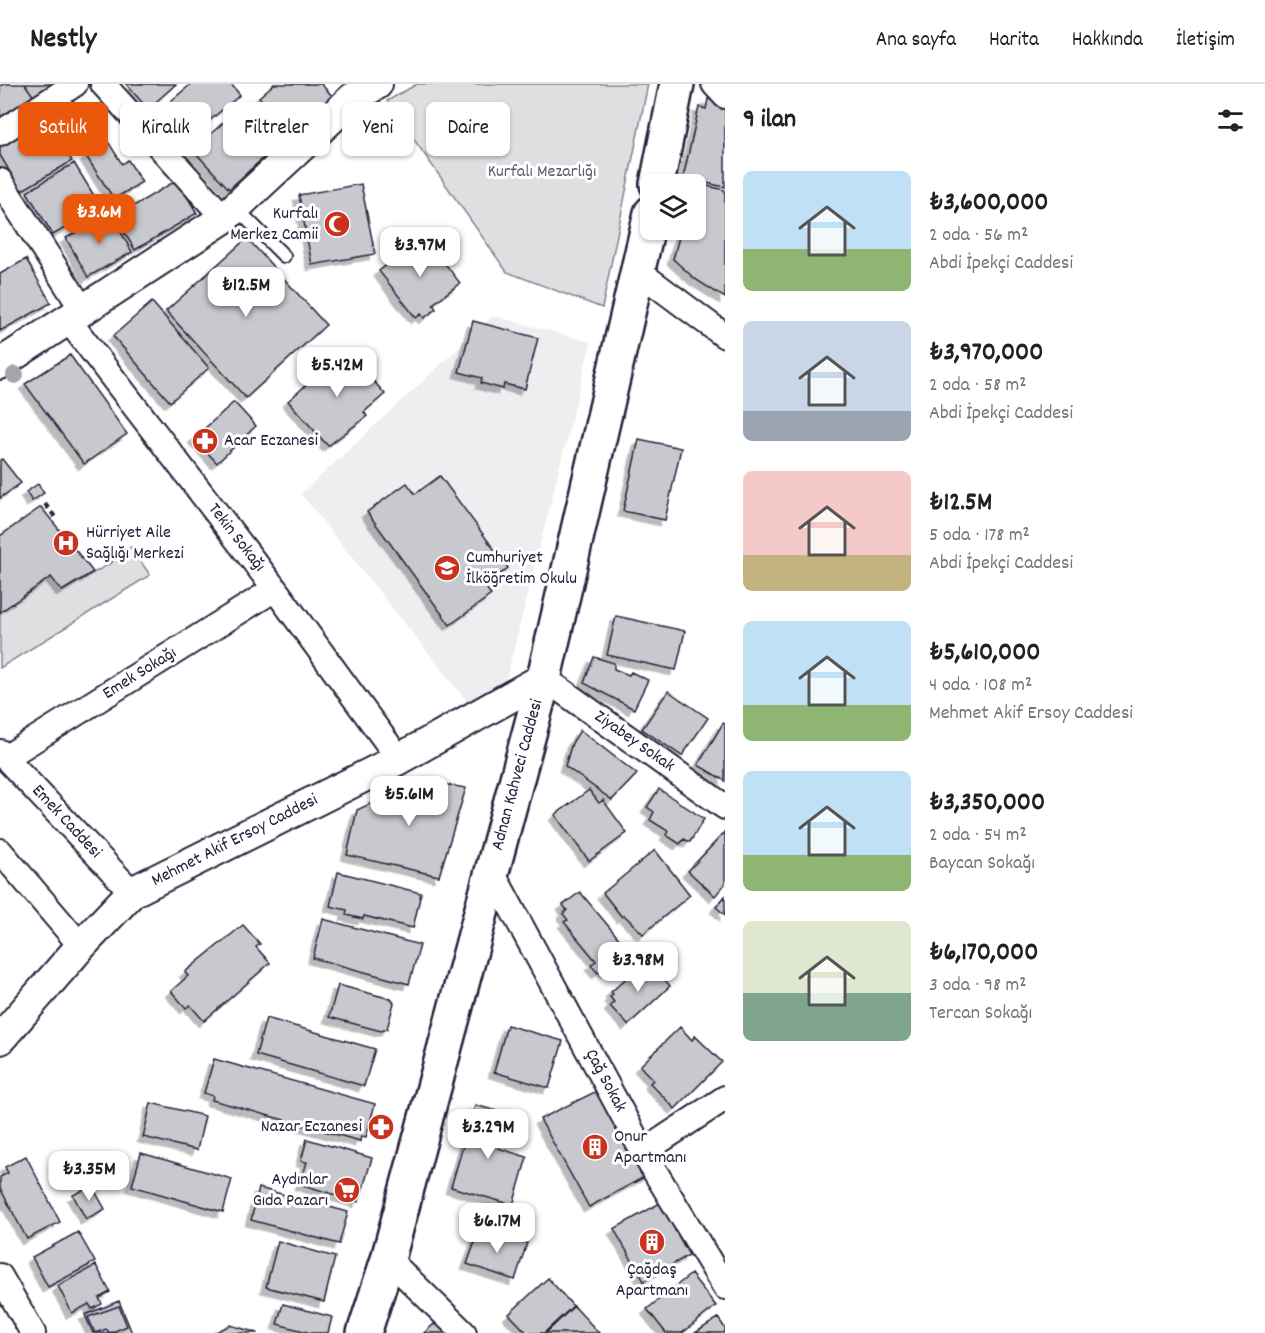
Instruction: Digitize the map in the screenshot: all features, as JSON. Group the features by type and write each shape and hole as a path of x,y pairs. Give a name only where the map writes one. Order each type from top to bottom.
{"main road":[{"path":"659,174 676,84"},
{"name":"Adnan Kahveci Caddesi","path":"364,1333 388,1259 544,678 646,240"}],"street":[{"path":"0,133 75,84"},
{"path":"103,84 230,213"},
{"path":"714,84 725,96"},
{"path":"0,364 230,213 356,89"},
{"name":"Tekin Sokağı","path":"0,182 75,315 399,759"},
{"path":"639,272 725,336"},
{"name":"Emek Sokağı","path":"2,755 275,589"},
{"name":"Mehmet Akif Ersoy Caddesi","path":"0,1039 81,946 132,892 399,759 544,678"},
{"name":"Ziyabey Sokak","path":"544,678 725,807"},
{"name":"Emek Caddesi","path":"2,755 132,892"},
{"path":"0,851 81,946"},
{"name":"Çağ Sokak","path":"492,872 643,1152 725,1287"},
{"path":"643,1152 725,1098"},
{"path":"388,1259 464,1333"},
{"path":"0,1276 33,1333"}],"lane":[{"path":"230,213 284,256"}],"path":[{"path":"45,504 56,517"},
{"path":"104,552 111,563"}],"shaded area":[{"name":"Cumhuriyet İlköğretim Okulu","path":"493,316 591,342 498,712 474,710 301,494"}],"green space":[{"name":"Kurfalı Mezarlığı","path":"417,84 648,84 602,308 507,272 414,139 414,102 387,101"},
{"path":"131,547 150,575 0,668 0,612 51,577 62,591 111,563 117,555"}],"building":[{"path":"25,84 37,102 18,102 18,112 0,120 0,86"},
{"path":"25,84 65,84 39,102"},
{"path":"126,84 176,84 156,102 142,102"},
{"path":"191,84 231,84 240,95 232,102 223,102 223,109 211,119 211,102 170,102"},
{"path":"274,84 321,84 334,98 330,102 264,102 259,97"},
{"path":"708,99 725,103 725,187 706,183 706,174 684,174 699,107 706,109"},
{"path":"223,123 223,156 265,156 229,189 199,156 211,156 211,134"},
{"path":"18,134 18,156 69,156 72,161 21,191 0,155 0,145"},
{"path":"109,143 122,164 128,160 142,182 114,199 86,156 108,156"},
{"path":"74,163 101,207 53,235 27,192"},
{"path":"177,180 197,213 135,250 115,217"},
{"name":"Kurfalı Merkez Camii","path":"361,184 375,254 312,265 299,195"},
{"path":"706,186 725,190 725,298 695,279 673,259 678,240 706,240"},
{"path":"110,213 132,252 88,277 66,238"},
{"path":"424,236 460,283 433,304 436,309 424,318 421,314 416,318 379,271"},
{"path":"247,238 326,325 246,398 166,311"},
{"path":"26,259 51,303 0,331 0,274"},
{"path":"152,302 209,368 170,402 113,336"},
{"path":"473,321 538,338 525,389 504,384 503,389 481,383 482,378 459,372"},
{"path":"346,350 385,394 364,412 367,416 328,446 288,401"},
{"path":"70,355 127,434 84,464 25,384"},
{"path":"234,402 256,426 217,463 194,438"},
{"path":"639,439 681,448 665,520 623,511"},
{"path":"2,459 21,483 0,498 0,460"},
{"path":"440,476 508,568 485,586 491,595 450,625 367,512 407,483 415,494"},
{"path":"38,484 44,493 32,501 26,492"},
{"path":"41,507 93,572 62,591 51,577 0,612 0,536"},
{"path":"616,616 685,631 676,670 607,655"},
{"path":"594,657 614,663 614,669 629,675 631,672 648,680 634,709 584,683"},
{"path":"668,691 708,718 682,756 642,729"},
{"path":"723,723 725,724 725,781 698,765"},
{"path":"580,730 637,774 612,800 565,766 572,743"},
{"path":"420,780 466,788 439,876 347,855 357,810"},
{"path":"659,789 704,819 690,842 684,839 680,844 666,835 668,831 650,820 654,812 647,807"},
{"path":"589,790 599,803 603,800 627,833 589,861 555,815"},
{"path":"725,832 725,884 715,896 688,871"},
{"path":"655,850 690,895 643,934 624,915 622,917 603,893"},
{"path":"338,872 421,893 413,928 364,916 363,919 346,915 347,910 330,906"},
{"path":"580,892 630,952 606,972 603,968 598,973 591,965 596,961 564,922 568,920 563,914 567,910 563,905"},
{"path":"725,896 725,915 716,907"},
{"path":"323,919 420,945 409,984 313,958"},
{"path":"243,925 260,944 256,947 270,963 204,1021 190,1005 186,1008 171,991 188,976 185,972"},
{"path":"651,962 670,986 628,1025 610,1006 614,1002 610,997 613,994 611,992 633,972 636,975"},
{"path":"338,985 391,999 394,1003 387,1029 381,1031 329,1017"},
{"path":"266,1018 375,1049 364,1086 256,1055"},
{"path":"507,1025 563,1041 549,1088 494,1072"},
{"path":"680,1027 692,1040 695,1036 722,1062 675,1109 650,1083 653,1080 640,1066"},
{"path":"214,1059 375,1104 366,1137 361,1136 360,1141 212,1100 213,1096 204,1093"},
{"name":"Onur Apartmanı","path":"605,1087 648,1175 589,1207 540,1119"},
{"path":"151,1103 205,1116 197,1150 143,1137"},
{"path":"475,1105 508,1114 498,1148 527,1157 513,1205 451,1187"},
{"path":"307,1139 372,1158 359,1202 300,1184 307,1162 301,1161"},
{"path":"141,1153 232,1179 223,1212 132,1186"},
{"path":"26,1156 60,1222 27,1239 0,1188 0,1177 8,1173 5,1167"},
{"path":"65,1158 79,1162 74,1181 60,1176"},
{"path":"92,1186 105,1209 86,1219 73,1195"},
{"path":"259,1188 348,1212 339,1244 251,1220"},
{"name":"Çağdaş Apartmanı","path":"660,1203 689,1255 644,1281 614,1229"},
{"path":"480,1228 527,1243 515,1280 467,1264"},
{"path":"78,1232 95,1262 48,1287 32,1257"},
{"path":"278,1241 335,1257 324,1302 266,1287"},
{"path":"96,1265 110,1292 99,1298 102,1304 92,1309 89,1304 72,1313 58,1286"},
{"path":"691,1274 716,1306 682,1333 666,1333 647,1309"},
{"path":"548,1278 573,1306 544,1333 527,1333 509,1314"},
{"path":"119,1301 132,1333 93,1333 85,1315"},
{"path":"283,1304 332,1317 328,1333 311,1333 277,1324"},
{"path":"119,1306 127,1326 110,1333 106,1329 95,1333 88,1317"},
{"path":"574,1306 599,1333 546,1333"},
{"path":"718,1318 725,1328 725,1333 695,1333"},
{"path":"440,1322 450,1333 424,1333 434,1324"},
{"path":"230,1325 258,1333 214,1333"}],"place":[{"name":"Kurfalı Merkez Camii","path":"337,224"},
{"name":"Acar Eczanesi","path":"205,441"},
{"name":"Hürriyet Aile Sağlığı Merkezi","path":"66,543"},
{"name":"Cumhuriyet İlköğretim Okulu","path":"447,568"},
{"name":"Nazar Eczanesi","path":"381,1127"},
{"name":"Onur Apartmanı","path":"595,1147"},
{"name":"Aydınlar Gıda Pazarı","path":"347,1190"},
{"name":"Çağdaş Apartmanı","path":"652,1242"}]}
